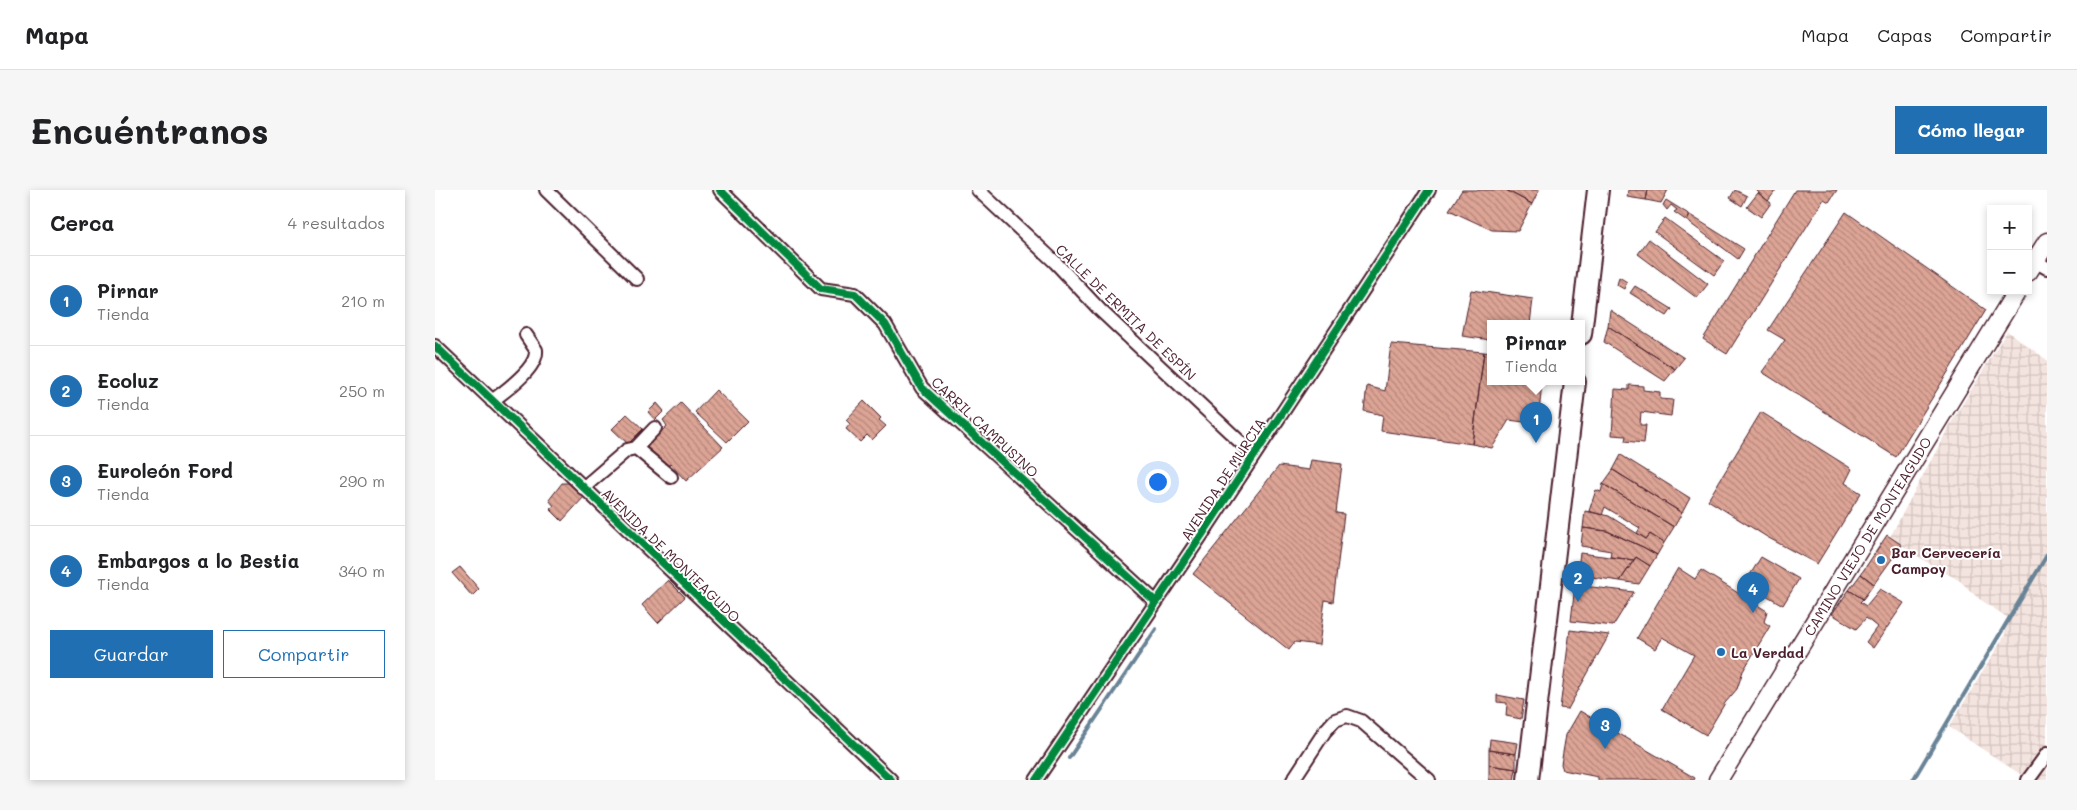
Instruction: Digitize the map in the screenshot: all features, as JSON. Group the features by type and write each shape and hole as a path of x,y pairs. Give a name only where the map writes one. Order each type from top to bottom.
{"main road":[{"path":"1583,320 1598,190"},
{"path":"1528,778 1575,385"}],"street":[{"path":"546,190 637,279"},
{"name":"CARRIL CAMPUSINO","path":"720,190 821,289 855,294 885,324 922,388 1157,602"},
{"name":"CALLE DE ERMITA DE ESPÍN","path":"978,190 1055,262 1100,310 1254,455"},
{"name":"AVENIDA DE MURCIA","path":"1036,780 1157,602 1429,190"},
{"path":"2037,267 2047,242"},
{"name":"CAMINO VIEJO DE MONTEAGUDO","path":"1718,780 2015,295"},
{"path":"493,401 533,362 536,350 526,335"},
{"name":"AVENIDA DE MONTEAGUDO","path":"435,346 891,780"},
{"path":"583,488 627,450 636,448 655,428"},
{"path":"636,448 671,477"},
{"path":"1293,780 1335,720 1347,716 1361,721 1429,780"},
{"path":"2028,780 2047,754"}],"shaded area":[{"path":"2007,331 2047,360 2047,780 2029,780 1949,727 2005,635 2004,624 2008,618 1978,598 1960,581 1925,561 1890,537 1951,423"}],"building":[{"path":"1462,190 1506,190 1532,204 1518,231 1492,230 1449,210"},
{"path":"1506,190 1539,190 1532,204"},
{"path":"1628,190 1648,190 1646,200 1627,197"},
{"path":"1648,190 1668,190 1661,203 1646,200"},
{"path":"1735,190 1747,196 1742,206 1730,198"},
{"path":"1756,190 1776,190 1768,201"},
{"path":"1795,190 1837,190 1829,202 1824,199 1727,354 1703,339"},
{"path":"1758,193 1771,203 1761,217 1747,207"},
{"path":"1666,200 1690,215 1687,221 1674,212 1677,210 1671,205 1667,210 1663,205"},
{"path":"1846,212 1986,310 1896,457 1762,372 1785,340 1768,330"},
{"path":"1690,215 1744,249 1738,259 1687,221"},
{"path":"1665,218 1724,261 1714,275 1655,232"},
{"path":"1649,239 1708,284 1697,298 1638,254"},
{"path":"1619,277 1627,282 1624,289 1617,285"},
{"path":"1635,286 1672,309 1667,316 1630,293"},
{"path":"1471,290 1533,299 1530,320 1487,320 1487,339 1462,336"},
{"path":"1610,310 1684,358 1675,369 1608,326"},
{"path":"1608,326 1675,369 1665,381 1604,342"},
{"path":"1391,344 1484,352 1472,444 1381,431 1383,415 1364,411 1367,386 1385,391"},
{"path":"1484,352 1487,352 1487,385 1542,385 1538,424 1509,420 1492,448 1472,444"},
{"path":"1629,385 1643,386 1643,390 1660,392 1660,399 1673,400 1671,416 1641,412 1640,425 1646,425 1644,443 1625,441 1626,436 1612,435 1615,389 1629,390"},
{"path":"716,390 748,421 727,442 695,412"},
{"path":"864,401 881,418 879,420 886,426 872,440 867,435 860,442 846,429 850,424 846,420"},
{"path":"657,403 664,411 655,420 648,412"},
{"path":"681,403 723,447 686,481 670,464 665,468 645,447 667,426 663,420"},
{"path":"1761,412 1852,469 1845,483 1861,493 1817,564 1767,537 1708,500"},
{"path":"627,414 643,429 628,444 612,429"},
{"path":"1621,455 1690,498 1682,513 1613,470"},
{"path":"1311,460 1342,464 1336,513 1344,514 1333,602 1325,600 1319,645 1295,642 1289,650 1193,574 1279,466 1309,470"},
{"path":"1613,470 1682,513 1674,527 1603,484"},
{"path":"562,483 568,483 584,497 562,521 550,509 554,506 549,500"},
{"path":"1603,484 1674,527 1664,543 1650,534 1646,539 1637,533 1640,528 1605,507 1602,515 1589,511 1596,490 1601,492"},
{"path":"1585,511 1609,516 1646,539 1650,534 1664,543 1657,555 1607,531 1583,528"},
{"path":"1583,528 1607,531 1657,555 1650,566 1636,557 1634,560 1610,557 1611,551 1581,546"},
{"name":"Bar Cervecería Campoy","path":"1887,535 1902,545 1874,584 1861,574"},
{"path":"1580,553 1634,560 1620,581 1577,575"},
{"path":"1636,557 1650,566 1639,584 1620,581"},
{"path":"1761,557 1799,579 1783,605 1745,583"},
{"path":"460,567 479,589 472,596 452,573"},
{"name":"La Verdad","path":"1678,568 1695,579 1701,570 1767,611 1764,622 1770,626 1743,671 1737,689 1725,703 1706,735 1662,709 1694,655 1662,637 1655,649 1637,638"},
{"path":"1861,574 1874,584 1863,599 1849,590"},
{"path":"668,580 685,597 658,623 642,605"},
{"path":"1575,585 1634,592 1613,626 1571,621"},
{"path":"1880,589 1904,603 1873,648 1866,642 1877,627 1866,618 1856,629 1832,614 1849,590 1863,599 1860,602 1866,606"},
{"path":"1570,630 1609,635 1568,709 1560,708"},
{"path":"1497,695 1524,700 1521,719 1506,716 1507,703 1497,702"},
{"path":"1580,711 1695,778 1694,780 1598,780 1598,777 1563,770 1561,764 1566,735"},
{"path":"1490,739 1518,743 1516,754 1489,750"},
{"path":"1489,750 1516,754 1516,769 1489,765"},
{"path":"1489,765 1516,769 1514,780 1489,780"}],"waterway":[{"path":"1913,780 2047,555"},
{"path":"1069,758 1156,629"}],"cycle path":[{"path":"720,190 821,289 855,294 885,324 922,388 1156,602"},
{"path":"1036,780 1203,533 1429,190"},
{"path":"435,346 891,780"}],"place":[{"name":"Pirnar","path":"1536,443"},
{"name":"Bar Cervecería Campoy","path":"1881,560"},
{"name":"Ecoluz","path":"1578,602"},
{"name":"Embargos a lo Bestia","path":"1753,613"},
{"name":"La Verdad","path":"1721,652"},
{"name":"Euroleón Ford","path":"1605,749"}]}
